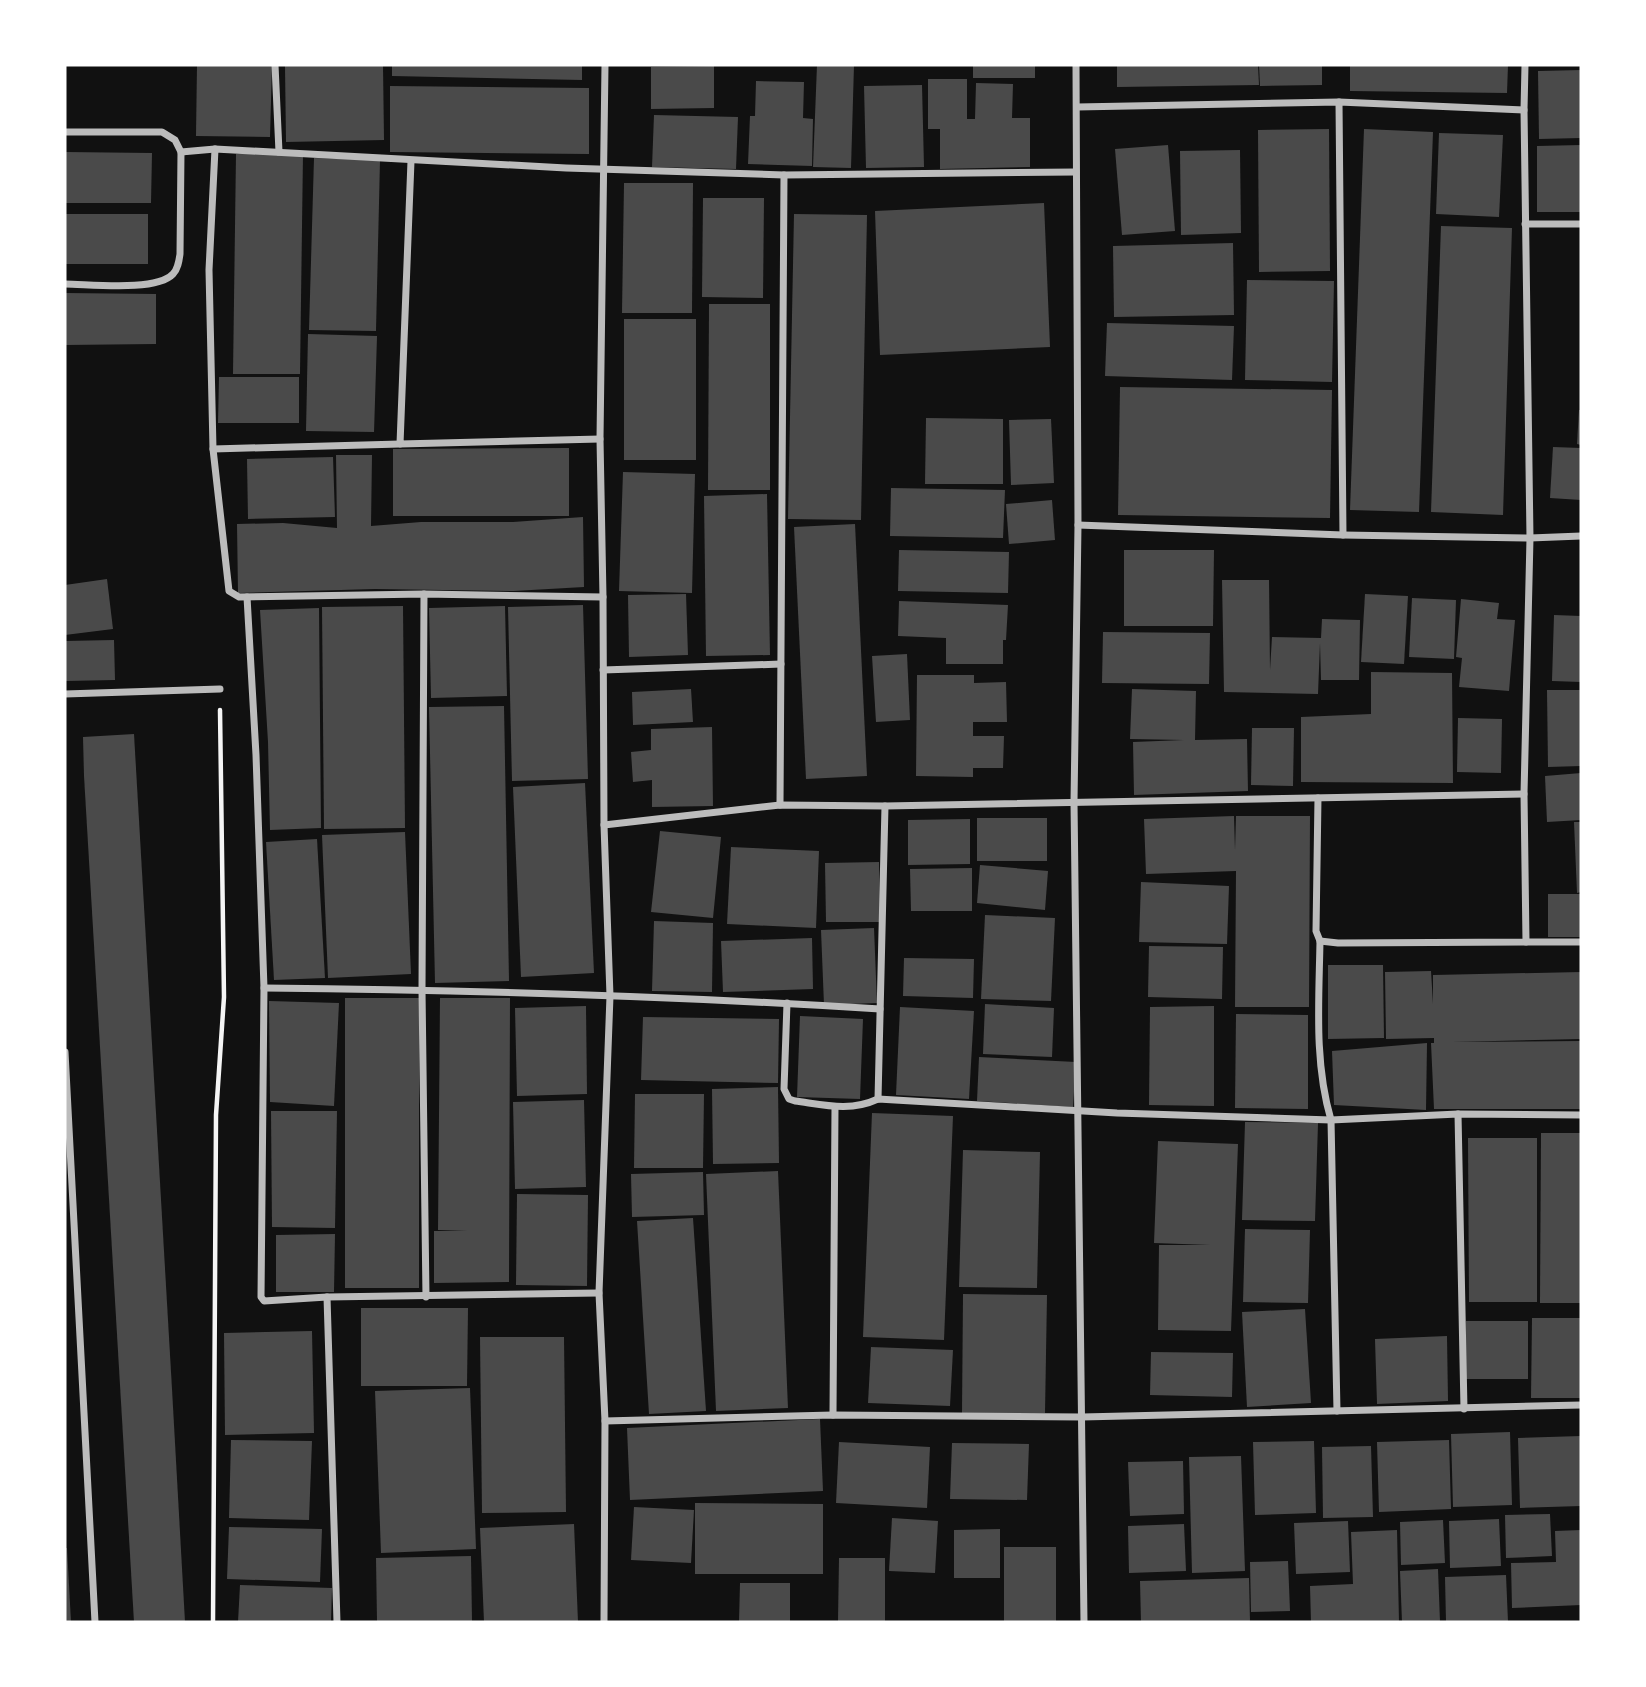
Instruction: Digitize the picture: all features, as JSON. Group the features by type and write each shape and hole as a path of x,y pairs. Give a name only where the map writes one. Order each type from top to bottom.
{"street":[{"path":"275,65 279,152"},
{"path":"604,1622 605,1421 600,1293 610,996 604,825 604,597 600,439 605,65"},
{"path":"1076,65 1078,525 1074,802 1084,1622"},
{"path":"1525,65 1530,538 1524,794 1526,942"},
{"path":"1077,107 1339,102 1524,110"},
{"path":"1339,102 1343,534"},
{"path":"65,132 162,132 175,140 181,152 180,254 178,267 173,275 163,281 141,285 65,284"},
{"path":"215,149 209,270 214,449 227,588 231,593 239,597 424,594 604,597"},
{"path":"181,152 215,149 411,161 784,175 1076,172"},
{"path":"400,444 411,161"},
{"path":"780,805 784,175"},
{"path":"1525,224 1581,224"},
{"path":"214,449 600,439"},
{"path":"1078,525 1343,534 1530,538 1581,536"},
{"path":"424,594 422,990 426,1297"},
{"path":"247,597 256,755 264,988 261,1297 264,1301 327,1297 600,1293"},
{"path":"603,670 781,664"},
{"path":"65,694 220,689"},
{"path":"604,825 780,805 885,806 1524,794"},
{"path":"1318,798 1316,931 1320,941 1320,1073 1331,1119 1337,1411"},
{"path":"878,1099 885,806"},
{"path":"1320,941 1581,942"},
{"path":"264,988 610,996 880,1009"},
{"path":"788,1003 785,1094 795,1101 835,1107 862,1106 878,1099 1079,1110 1331,1119 1458,1114 1581,1115"},
{"path":"65,1052 95,1622"},
{"path":"833,1415 835,1107"},
{"path":"1458,1114 1464,1409"},
{"path":"327,1297 337,1622"},
{"path":"605,1421 833,1415 1082,1417 1581,1405"}],"path":[{"path":"213,1622 216,1115 224,997 220,689"}],"building":[{"path":"197,65 272,65 270,137 196,136"},
{"path":"383,65 384,140 286,142 285,66"},
{"path":"392,65 582,65 582,80 392,76"},
{"path":"817,65 854,65 851,168 813,167"},
{"path":"973,65 1035,65 1035,78 973,78"},
{"path":"1117,65 1258,65 1259,85 1117,87"},
{"path":"1259,65 1322,65 1322,85 1260,86"},
{"path":"1350,65 1508,65 1507,93 1350,91"},
{"path":"714,66 714,108 651,109 651,67"},
{"path":"1581,70 1581,138 1539,139 1538,71"},
{"path":"928,79 967,79 967,119 975,119 976,83 1013,84 1012,118 1030,118 1030,167 940,169 940,129 928,129"},
{"path":"756,81 804,82 803,118 813,119 812,166 748,164 750,116 755,116"},
{"path":"922,85 924,167 866,168 864,86"},
{"path":"390,86 589,88 589,154 390,152"},
{"path":"654,115 738,117 736,169 652,167"},
{"path":"1329,129 1330,271 1259,272 1258,130"},
{"path":"1364,129 1433,132 1419,512 1350,510"},
{"path":"1439,133 1503,135 1499,217 1436,214"},
{"path":"1168,145 1175,231 1122,235 1115,149"},
{"path":"1581,145 1581,212 1537,212 1537,146"},
{"path":"1240,150 1241,233 1181,235 1180,151"},
{"path":"65,152 152,153 151,203 65,203"},
{"path":"236,154 303,154 300,374 233,374"},
{"path":"314,158 380,160 376,331 309,330"},
{"path":"624,183 693,183 692,313 622,313"},
{"path":"703,198 764,198 763,298 702,297"},
{"path":"1044,203 1050,347 880,355 875,211"},
{"path":"65,214 148,214 148,264 65,264"},
{"path":"794,214 867,215 861,520 788,519"},
{"path":"1441,226 1512,228 1503,515 1431,512"},
{"path":"1233,243 1234,315 1114,317 1113,246"},
{"path":"1247,280 1334,281 1332,382 1245,380"},
{"path":"65,293 156,294 156,344 65,345"},
{"path":"709,304 770,304 770,490 708,490"},
{"path":"624,319 696,319 696,460 624,460"},
{"path":"1107,323 1234,326 1232,380 1105,376"},
{"path":"308,334 377,336 374,432 306,431"},
{"path":"219,377 299,377 299,423 218,423"},
{"path":"1120,387 1332,390 1330,518 1118,515"},
{"path":"1581,410 1581,445 1577,444"},
{"path":"926,418 1003,419 1003,484 925,484"},
{"path":"1051,419 1054,483 1011,485 1009,420"},
{"path":"1553,447 1581,448 1581,500 1550,498"},
{"path":"569,448 569,516 393,516 393,449"},
{"path":"336,455 372,455 371,526 583,517 584,587 514,591 375,589 238,593 237,524 283,523 337,528"},
{"path":"333,457 335,517 248,519 247,459"},
{"path":"623,472 695,474 692,593 619,591"},
{"path":"891,488 1005,490 1003,538 890,536"},
{"path":"767,494 770,655 706,656 704,496"},
{"path":"1052,500 1055,540 1009,544 1006,504"},
{"path":"855,524 867,776 806,779 794,527"},
{"path":"899,550 1009,552 1008,593 898,591"},
{"path":"1124,550 1214,550 1213,626 1124,626"},
{"path":"107,579 113,629 65,635 65,585"},
{"path":"1222,580 1269,580 1270,670 1272,637 1321,638 1322,619 1360,620 1359,680 1321,680 1320,643 1318,694 1224,692"},
{"path":"686,594 688,655 629,657 628,595"},
{"path":"1365,594 1408,596 1404,664 1361,662"},
{"path":"1412,598 1456,600 1454,659 1409,657"},
{"path":"1461,599 1499,603 1497,619 1515,620 1509,691 1459,687 1462,658 1456,657"},
{"path":"899,601 1008,605 1003,664 946,664 946,638 898,636"},
{"path":"583,605 588,779 512,781 508,607"},
{"path":"403,606 405,828 324,829 322,607"},
{"path":"505,606 507,696 431,698 429,608"},
{"path":"319,608 321,828 270,830 260,610"},
{"path":"1554,615 1581,616 1581,682 1552,681"},
{"path":"1103,632 1210,633 1209,684 1102,683"},
{"path":"114,640 115,680 65,681 65,641"},
{"path":"907,654 910,720 876,722 872,656"},
{"path":"1371,672 1452,673 1453,783 1301,782 1301,717 1371,714"},
{"path":"917,675 974,675 974,683 1006,682 1007,722 973,722 973,736 1004,736 1003,768 973,768 973,777 916,776"},
{"path":"691,689 693,722 633,725 632,692"},
{"path":"1132,689 1196,691 1195,740 1247,739 1248,791 1134,795 1133,742 1184,740 1130,739"},
{"path":"1547,690 1581,690 1581,766 1548,767"},
{"path":"504,706 509,981 435,983 429,707"},
{"path":"1458,718 1502,719 1501,773 1457,772"},
{"path":"712,727 713,806 652,807 652,780 633,782 631,752 651,750 651,729"},
{"path":"1252,728 1294,728 1293,786 1251,785"},
{"path":"134,734 185,1622 134,1622 84,776 83,737"},
{"path":"1581,773 1581,820 1547,822 1545,776"},
{"path":"585,783 594,973 521,977 513,787"},
{"path":"1234,816 1235,850 1236,816 1310,816 1309,1007 1235,1007 1236,871 1146,874 1144,819"},
{"path":"977,818 1047,818 1047,861 977,861"},
{"path":"970,819 970,864 908,865 908,820"},
{"path":"1574,822 1581,822 1581,892 1577,893"},
{"path":"660,831 721,837 713,918 651,912"},
{"path":"405,832 411,974 328,978 322,835"},
{"path":"317,839 325,978 274,980 266,842"},
{"path":"731,847 819,851 816,928 727,924"},
{"path":"879,862 880,922 826,922 825,863"},
{"path":"980,865 1048,871 1045,910 977,903"},
{"path":"972,868 972,911 911,911 910,869"},
{"path":"1141,882 1229,886 1227,944 1139,942"},
{"path":"1548,894 1581,894 1581,937 1548,937"},
{"path":"985,915 1055,918 1051,1001 981,999"},
{"path":"654,921 713,923 712,992 652,991"},
{"path":"874,928 877,1003 824,1005 821,930"},
{"path":"812,938 813,989 723,992 721,941"},
{"path":"1149,946 1223,947 1222,999 1148,997"},
{"path":"904,958 974,959 973,998 903,996"},
{"path":"1328,965 1383,965 1384,1038 1328,1039"},
{"path":"1431,971 1433,1004 1433,975 1581,972 1581,1039 1452,1042 1581,1041 1581,1109 1434,1109 1431,1043 1434,1043 1434,1038 1386,1039 1385,972"},
{"path":"345,998 419,998 419,1288 345,1288"},
{"path":"440,998 510,998 509,1282 434,1283 434,1231 467,1231 438,1230"},
{"path":"269,1001 339,1003 334,1106 270,1102"},
{"path":"985,1004 1054,1008 1052,1057 983,1054"},
{"path":"586,1006 587,1094 517,1096 515,1008"},
{"path":"1214,1006 1214,1106 1149,1105 1150,1007"},
{"path":"900,1007 974,1011 969,1099 896,1095"},
{"path":"1236,1014 1308,1015 1308,1109 1235,1108"},
{"path":"800,1016 863,1019 860,1099 797,1097"},
{"path":"643,1017 779,1019 778,1083 641,1080"},
{"path":"1427,1043 1426,1110 1334,1105 1332,1051"},
{"path":"979,1057 1076,1062 1073,1107 977,1101"},
{"path":"778,1087 779,1163 713,1164 712,1089"},
{"path":"635,1094 704,1094 703,1168 634,1168"},
{"path":"584,1100 586,1187 515,1189 513,1102"},
{"path":"271,1111 337,1111 335,1228 272,1227"},
{"path":"872,1113 953,1116 944,1340 863,1337"},
{"path":"1245,1122 1318,1123 1315,1221 1242,1220"},
{"path":"1541,1133 1581,1133 1581,1303 1540,1303"},
{"path":"1468,1138 1537,1138 1537,1302 1469,1302"},
{"path":"1158,1141 1238,1144 1231,1331 1158,1330 1159,1245 1210,1245 1154,1243"},
{"path":"963,1150 1040,1152 1037,1288 959,1287"},
{"path":"778,1171 788,1408 716,1411 706,1174"},
{"path":"703,1172 704,1215 632,1217 631,1174"},
{"path":"517,1194 588,1195 587,1286 516,1285"},
{"path":"693,1218 706,1411 649,1414 637,1221"},
{"path":"1245,1229 1310,1230 1308,1303 1243,1302"},
{"path":"335,1234 334,1292 276,1292 276,1235"},
{"path":"963,1294 1047,1295 1045,1413 962,1413"},
{"path":"361,1308 468,1308 467,1386 361,1386"},
{"path":"1305,1309 1311,1403 1247,1407 1242,1312"},
{"path":"1532,1318 1581,1318 1581,1398 1531,1398"},
{"path":"1466,1321 1528,1321 1528,1379 1466,1379"},
{"path":"312,1331 314,1433 225,1435 224,1333"},
{"path":"1447,1336 1448,1401 1377,1404 1375,1339"},
{"path":"480,1337 564,1337 566,1512 482,1513"},
{"path":"871,1347 953,1350 950,1406 868,1403"},
{"path":"1151,1352 1233,1353 1232,1397 1150,1395"},
{"path":"470,1388 476,1549 381,1553 375,1391"},
{"path":"820,1419 823,1491 630,1500 627,1428"},
{"path":"1510,1432 1512,1505 1453,1507 1451,1434"},
{"path":"1581,1436 1581,1506 1520,1508 1518,1438"},
{"path":"231,1440 312,1441 309,1520 229,1518"},
{"path":"1449,1440 1451,1509 1379,1512 1377,1442"},
{"path":"1314,1441 1316,1513 1255,1515 1253,1442"},
{"path":"839,1442 930,1447 927,1508 836,1503"},
{"path":"952,1443 1029,1444 1027,1500 950,1499"},
{"path":"1371,1446 1373,1517 1323,1518 1322,1447"},
{"path":"1241,1456 1245,1571 1192,1573 1189,1457"},
{"path":"1183,1461 1184,1514 1130,1516 1128,1462"},
{"path":"695,1503 823,1504 823,1574 695,1574"},
{"path":"634,1507 694,1510 691,1563 631,1560"},
{"path":"1550,1514 1552,1556 1506,1558 1505,1515"},
{"path":"892,1518 938,1521 935,1573 889,1571"},
{"path":"1499,1519 1501,1566 1450,1568 1449,1521"},
{"path":"1443,1520 1445,1563 1401,1565 1400,1522"},
{"path":"1348,1521 1350,1572 1296,1574 1294,1523"},
{"path":"574,1524 578,1622 484,1622 480,1528"},
{"path":"1184,1524 1186,1571 1129,1573 1128,1526"},
{"path":"229,1527 322,1529 320,1582 227,1579"},
{"path":"1000,1529 1000,1578 954,1578 954,1530"},
{"path":"1397,1530 1399,1622 1311,1622 1310,1586 1353,1584 1351,1532"},
{"path":"1581,1530 1581,1605 1512,1608 1511,1563 1556,1562 1555,1531"},
{"path":"1004,1547 1056,1547 1056,1622 1004,1622"},
{"path":"67,1548 71,1622 65,1622"},
{"path":"471,1556 472,1622 377,1622 376,1558"},
{"path":"839,1558 885,1558 885,1621 838,1621"},
{"path":"1288,1561 1290,1611 1251,1612 1250,1562"},
{"path":"1438,1569 1440,1622 1402,1622 1400,1571"},
{"path":"1506,1575 1508,1622 1446,1622 1445,1577"},
{"path":"1249,1578 1250,1622 1141,1622 1140,1581"},
{"path":"740,1583 790,1583 790,1622 739,1622"},
{"path":"240,1585 332,1588 331,1622 238,1622"}]}
